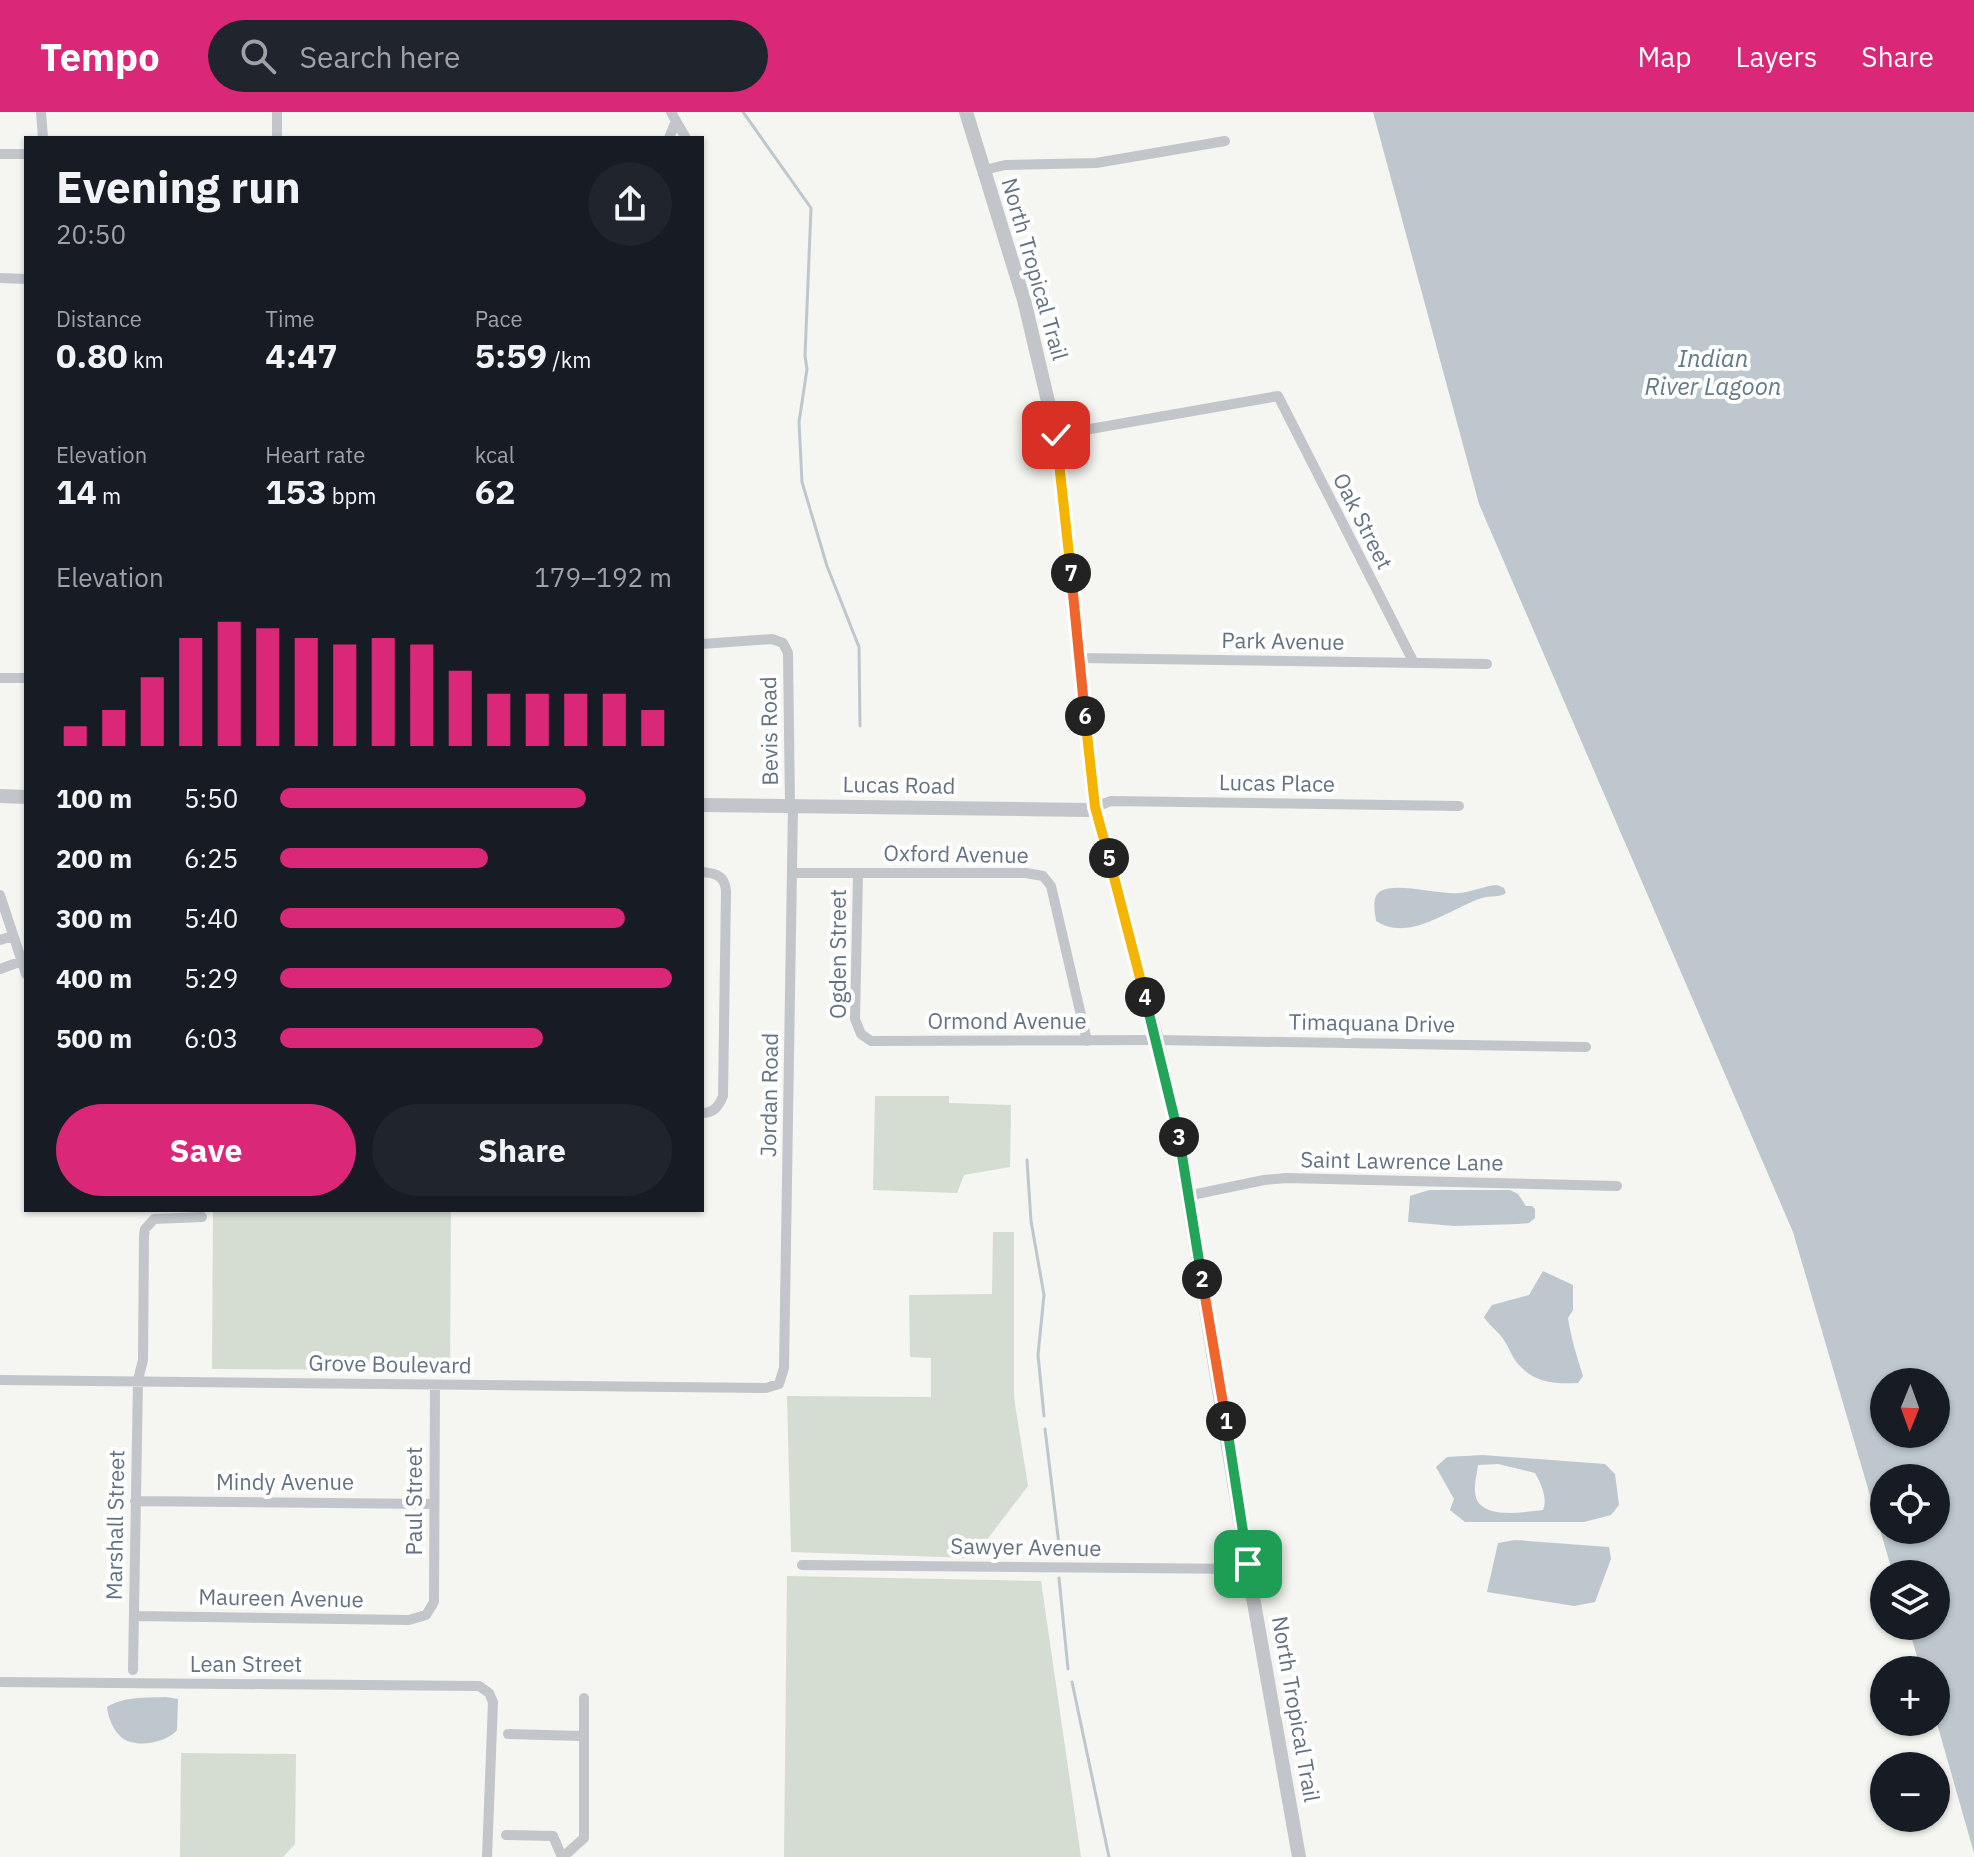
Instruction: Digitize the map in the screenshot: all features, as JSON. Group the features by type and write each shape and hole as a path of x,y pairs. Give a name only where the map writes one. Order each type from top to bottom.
{"street":[{"path":"41,112 43,136"},
{"path":"277,112 277,136"},
{"name":"North Tropical Trail","path":"966,112 1024,300 1056,435 1095,807 1157,1040 1178,1137 1248,1569 1299,1857"},
{"path":"669,136 674,116"},
{"path":"674,116 685,136"},
{"path":"984,170 1005,165 1096,163 1225,141"},
{"path":"0,154 24,154"},
{"path":"0,278 24,279"},
{"name":"Oak Street","path":"1056,435 1278,396 1414,663"},
{"name":"Bevis Road","path":"704,644 772,639 783,643 788,653 792,806"},
{"name":"Park Avenue","path":"1079,658 1487,664"},
{"path":"0,678 24,678"},
{"path":"0,796 24,797"},
{"name":"Lucas Place","path":"1095,807 1111,801 1459,806"},
{"name":"Lucas Road","path":"704,805 1088,810 1095,807"},
{"name":"Jordan Road","path":"779,1384 784,1368 792,806"},
{"path":"704,872 720,876 725,882 726,891 723,1096 719,1107 704,1112"},
{"name":"Oxford Avenue","path":"792,873 1026,873 1043,876 1051,886 1087,1041"},
{"name":"Ogden Street","path":"858,874 855,1019 861,1034"},
{"path":"0,895 24,968"},
{"path":"0,940 13,936"},
{"path":"0,969 22,961"},
{"name":"Ormond Avenue","path":"861,1034 871,1041 882,1042 1157,1040"},
{"name":"Timaquana Drive","path":"1157,1040 1586,1047"},
{"name":"Saint Lawrence Lane","path":"1187,1196 1286,1178 1617,1186"},
{"name":"Marshall Street","path":"133,1670 138,1380 143,1360 145,1229 154,1219 161,1217 202,1217"},
{"name":"Grove Boulevard","path":"0,1380 766,1388 779,1384"},
{"name":"Paul Street","path":"426,1615 434,1602 435,1385"},
{"name":"Mindy Avenue","path":"135,1501 434,1504"},
{"name":"Sawyer Avenue","path":"802,1565 1248,1569"},
{"name":"Maureen Avenue","path":"134,1616 409,1620 426,1615"},
{"name":"Lean Street","path":"0,1682 479,1686 489,1693 493,1702 487,1857"},
{"path":"506,1835 553,1836 563,1857 584,1838 584,1698"},
{"path":"508,1734 583,1736"}],"shaded area":[{"path":"875,1096 949,1096 949,1103 1011,1105 1010,1167 964,1175 957,1193 873,1190"},
{"path":"213,1212 451,1212 450,1370 212,1369"},
{"path":"993,1232 1014,1232 1014,1398 1028,1486 973,1558 791,1552 787,1396 931,1397 931,1358 910,1357 909,1295 992,1294"},
{"path":"787,1576 1041,1581 1081,1857 784,1857"},
{"path":"181,1753 296,1754 295,1844 283,1857 180,1857"}],"water":[{"name":"Indian River Lagoon","path":"1373,112 1974,112 1974,1853 1950,1769 1950,1752 1945,1752 1941,1736 1950,1736 1950,1656 1917,1656 1912,1640 1950,1640 1950,1560 1889,1560 1884,1544 1950,1544 1950,1464 1870,1464 1870,1495 1793,1232 1479,504"},
{"path":"1497,885 1504,888 1506,893 1482,898 1430,922 1402,928 1389,927 1376,921 1374,904 1381,891 1407,888 1459,893"},
{"path":"1429,1190 1510,1190 1518,1194 1526,1206 1535,1209 1535,1218 1529,1223 1518,1224 1454,1226 1408,1222 1410,1196"},
{"path":"1543,1271 1573,1285 1573,1310 1568,1318 1583,1376 1578,1383 1553,1382 1531,1375 1518,1364 1503,1339 1484,1317 1492,1305 1529,1295"},
{"path":"1482,1455 1605,1464 1615,1474 1619,1505 1611,1515 1584,1522 1465,1522 1450,1510 1454,1499 1436,1467 1447,1457","holes":["1498,1464 1535,1473 1544,1496 1543,1510 1502,1513 1492,1511 1478,1501 1475,1489 1478,1465"]},
{"path":"1515,1540 1609,1547 1611,1559 1595,1602 1574,1606 1487,1592 1498,1543"},
{"path":"128,1699 178,1699 177,1730 172,1735 158,1741 134,1743 116,1731 107,1707"}],"waterway":[{"path":"743,112 811,208 807,369 799,422 802,482 827,566 859,647 860,726"},
{"path":"1027,1160 1031,1221 1044,1295 1038,1355 1044,1416"},
{"path":"1045,1429 1060,1553"},
{"path":"1059,1578 1068,1669"},
{"path":"1072,1682 1109,1857"}],"route":[{"path":"1056,435 1095,807 1157,1040 1178,1137 1248,1564"}]}
